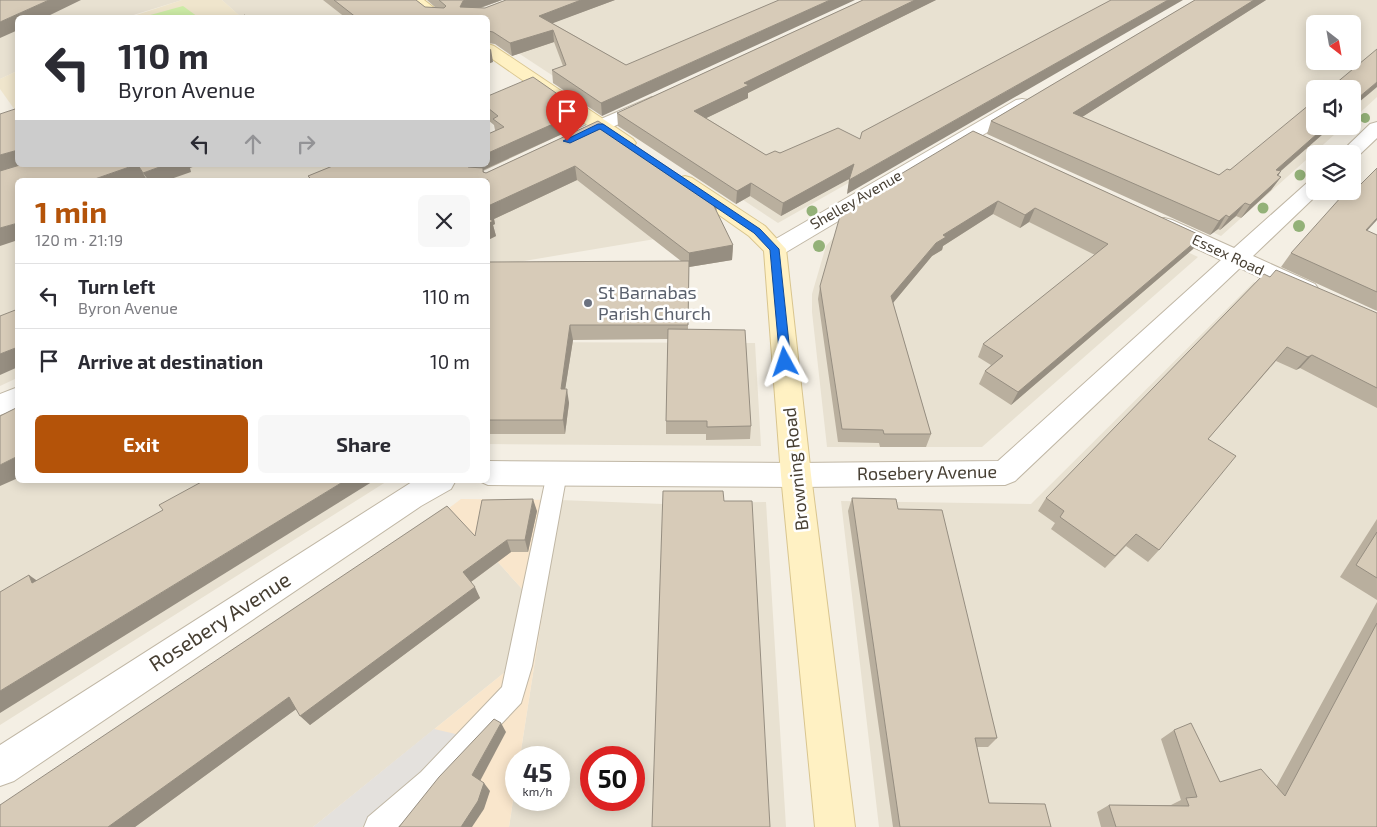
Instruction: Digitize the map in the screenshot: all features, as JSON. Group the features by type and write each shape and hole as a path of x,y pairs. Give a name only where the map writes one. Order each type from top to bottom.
{"main road":[{"path":"414,0 436,15"},
{"path":"490,51 642,153"},
{"path":"666,170 757,231 775,249"},
{"name":"Browning Road","path":"775,249 796,475 836,827"}],"street":[{"path":"555,146 667,95"},
{"name":"Shelley Avenue","path":"775,249 818,222 1036,96"},
{"path":"1359,145 1377,128"},
{"path":"970,135 996,147"},
{"name":"Rosebery Avenue","path":"490,473 796,475 1005,473 1306,194"},
{"name":"Essex Road","path":"1143,216 1325,299"},
{"path":"0,405 15,398"},
{"name":"Rosebery Avenue","path":"0,767 410,497 436,483"}],"lane":[{"path":"378,827 430,781 512,694 520,666 557,473"}],"shaded area":[{"path":"28,0 182,0 133,15 15,15 15,72 0,79 0,13"},
{"path":"182,0 222,0 239,15 136,15"},
{"path":"222,0 392,0 413,15 239,15"},
{"path":"546,0 846,0 602,108 490,34 490,20"},
{"path":"897,0 1171,0 778,223 631,126"},
{"path":"1225,0 1377,0 1377,97 1361,112 1361,80 1306,80 1306,135 1334,135 1323,145 1306,145 1306,160 1221,236 1000,136"},
{"path":"15,72 15,110 0,89 0,79"},
{"path":"597,143 685,234 490,267 490,194"},
{"path":"974,150 1198,257 982,447 827,447 812,312 812,294 826,246 836,235"},
{"path":"76,167 481,167 457,178 46,178"},
{"path":"15,189 15,379 0,386 0,194"},
{"path":"1254,282 1377,340 1377,827 879,827 841,501 1031,504"},
{"path":"505,342 755,343 761,446 490,444 490,416"},
{"path":"15,421 15,483 384,483 0,725 0,428"},
{"path":"461,499 560,500 522,746 505,746 505,811 511,811 509,827 313,827 510,668 523,590 449,508"},
{"path":"560,500 663,504 766,502 786,827 509,827 511,811 570,811 570,746 522,746"},
{"path":"449,508 523,590 510,668 313,827 0,827"},
{"path":"434,729 460,735 413,784 362,827 313,827"}],"green space":[{"path":"183,6 195,15 150,15"}],"building":[{"path":"0,0 49,0 15,15 0,22"},
{"path":"334,0 416,0 425,7 444,8 446,6 439,0 466,0 463,1 460,7 485,8 506,0 581,0 539,16 626,65 779,0 830,0 601,103 552,70 566,65 553,30 510,43 490,31 490,15 353,15"},
{"path":"863,0 915,0 744,83 749,85 694,111 766,155 775,151 780,153 838,128 860,139 862,132 1111,0 1168,0 849,180 854,164 783,203 751,183 737,191 617,113"},
{"path":"1195,0 1254,0 1073,113 1219,175 1227,169 1230,170 1306,107 1306,135 1316,135 1276,170 1281,171 1277,175 1281,177 1250,205 1245,203 1229,217 1226,215 1219,221 991,121"},
{"path":"1377,49 1377,82 1361,95 1361,80 1340,80 1352,70 1361,70 1361,62"},
{"path":"533,77 582,111 490,152 490,133 504,127 493,119 498,116 490,110 490,95"},
{"path":"15,109 15,151 0,155 0,114"},
{"path":"598,121 717,201 713,204 733,245 689,253 575,166 490,205 490,178 310,178 308,176 330,167 468,167 483,168 483,172 486,173"},
{"path":"973,131 1202,236 1018,392 985,371 1003,356 983,344 1108,244 1035,208 1025,215 998,201 943,235 946,237 936,243 891,296 931,434 884,434 883,430 842,429 820,286 842,209"},
{"path":"15,166 129,167 98,178 15,178 15,224 0,228 0,171"},
{"path":"139,167 160,167 143,173"},
{"path":"1377,168 1377,218 1366,230 1377,235 1377,292 1291,253 1338,200 1361,200 1361,184"},
{"path":"689,261 688,325 570,325 561,389 567,389 563,420 490,420 490,262"},
{"path":"1276,270 1377,313 1377,388 1312,355 1308,357 1287,347 1208,439 1236,456 1159,550 1136,534 1115,556 1060,517 1064,511 1046,498 1264,274 1270,277"},
{"path":"15,310 15,348 0,354 0,316"},
{"path":"668,329 745,330 751,426 707,427 707,421 666,421"},
{"path":"15,408 15,458 0,465 0,416"},
{"path":"199,483 341,483 0,691 0,592 29,575 32,583 163,510 159,505"},
{"path":"663,491 723,491 724,501 752,501 770,827 652,827"},
{"path":"852,498 896,499 898,509 942,510 997,738 975,738 989,803 1045,804 1051,827 900,827"},
{"path":"533,499 525,540 507,540 463,572 475,587 300,716 289,697 108,827 0,827 0,805 447,506 475,536 482,500"},
{"path":"1377,532 1377,578 1356,565"},
{"path":"1377,623 1377,827 1116,827 1109,805 1189,806 1186,798 1197,797 1174,730 1191,723 1220,782 1261,769 1285,796"},
{"path":"494,719 501,723 472,775 484,783 478,801 461,827 399,827 439,777"}],"place":[{"name":"St Barnabas Parish Church","path":"588,303"}],"route":[{"path":"567,141 600,126 757,231 775,249 785,362"}]}
